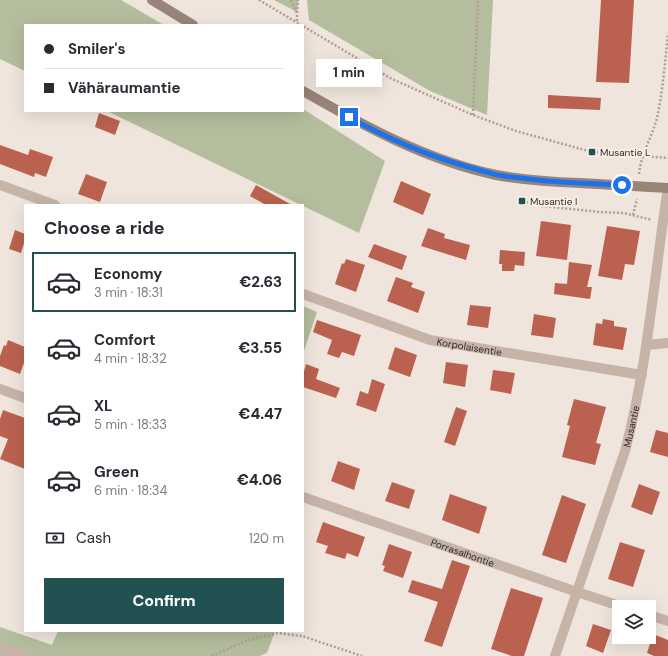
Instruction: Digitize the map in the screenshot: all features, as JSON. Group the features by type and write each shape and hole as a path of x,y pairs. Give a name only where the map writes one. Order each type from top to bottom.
{"main road":[{"path":"152,0 191,24"},
{"path":"304,92 373,130 405,145 450,162 496,175 544,181 668,188"}],"street":[{"path":"0,185 52,204"},
{"name":"Musantie","path":"556,656 625,451 642,375 647,345 668,188"},
{"name":"Korpolaisentie","path":"304,294 430,340 642,375"},
{"path":"647,345 668,343"},
{"path":"0,389 24,398"},
{"name":"Porrasalhontie","path":"304,497 612,603"},
{"path":"656,617 668,621"},
{"path":"0,648 25,656"}],"path":[{"path":"260,0 301,24"},
{"path":"291,0 298,22"},
{"path":"296,12 298,0"},
{"path":"473,115 478,0"},
{"path":"304,26 392,79 473,115 560,144 592,152 668,158"},
{"path":"633,215 636,205 640,165 657,117 668,34"},
{"path":"522,201 542,206 624,213 649,220 663,221"},
{"path":"212,656 248,640 278,633 302,636 362,656"}],"green space":[{"path":"0,0 121,0 162,24 24,24 24,71 0,59"},
{"path":"274,0 298,0 297,12"},
{"path":"307,0 493,0 487,115 430,91 309,20"},
{"path":"304,110 385,161 359,233 304,206 304,204 299,204 109,112 304,112"},
{"path":"304,306 317,312 304,351"},
{"path":"0,627 52,645 58,632 275,632 267,653 260,656 0,656"}],"building":[{"path":"601,0 634,0 629,83 596,82"},
{"path":"548,95 601,98 600,110 548,108"},
{"path":"99,113 120,121 115,135 95,127"},
{"path":"0,145 28,155 30,149 53,157 46,177 35,173 34,177 0,164"},
{"path":"86,174 107,182 100,202 78,194"},
{"path":"401,181 431,194 423,215 393,202"},
{"path":"256,185 290,204 264,204 250,196"},
{"path":"541,221 571,225 567,260 536,256"},
{"path":"607,226 640,231 634,265 625,264 622,280 598,276"},
{"path":"428,228 445,234 444,238 470,245 466,260 421,246"},
{"path":"15,230 24,234 24,243 21,253 9,249"},
{"path":"374,244 407,256 402,270 368,257"},
{"path":"500,250 525,252 524,266 515,265 514,271 502,271 502,264 499,264"},
{"path":"346,259 365,265 356,292 335,284 342,263 344,264"},
{"path":"569,262 592,265 587,287 592,287 590,299 554,294 555,283 567,284"},
{"path":"396,277 413,283 411,287 425,292 418,313 387,301"},
{"path":"470,305 491,307 488,328 467,325"},
{"path":"534,314 556,318 553,338 531,335"},
{"path":"603,319 614,321 614,326 627,328 623,350 593,345 596,323 602,324"},
{"path":"317,320 361,335 354,356 342,352 339,358 327,354 332,340 313,332"},
{"path":"8,340 24,347 24,363 20,374 0,366 0,356 4,345 6,346"},
{"path":"395,347 417,355 410,377 388,369"},
{"path":"446,362 468,365 465,387 443,383"},
{"path":"306,364 319,369 316,379 340,388 336,398 304,387 304,371"},
{"path":"493,370 515,373 511,394 490,390"},
{"path":"372,379 385,384 376,412 356,405 360,391 368,394"},
{"path":"574,399 606,407 596,443 601,444 595,465 562,457 570,426 567,425"},
{"path":"456,407 467,411 455,446 444,442"},
{"path":"3,410 24,418 24,469 0,459 8,439 0,436 0,419"},
{"path":"656,430 668,433 668,457 650,452"},
{"path":"338,461 360,469 354,490 331,481"},
{"path":"392,482 415,490 409,509 385,501"},
{"path":"639,484 660,492 652,515 631,507"},
{"path":"450,494 487,507 479,534 442,520"},
{"path":"562,495 586,504 566,563 542,555"},
{"path":"323,522 365,537 358,557 347,553 345,559 325,553 328,546 316,542"},
{"path":"620,542 645,550 633,587 608,579"},
{"path":"389,544 412,552 403,578 383,571 385,566 382,565"},
{"path":"452,560 470,566 442,647 424,641 438,602 408,592 412,580 442,589"},
{"path":"511,588 543,598 524,656 512,656 491,649"},
{"path":"593,624 611,630 603,653 586,646"},
{"path":"656,635 668,640 668,656 654,656 647,653 650,644 656,644"}],"place":[{"name":"Musantie L","path":"592,152"},
{"name":"Musantie I","path":"522,201"}],"route":[{"path":"349,117 405,145 450,162 496,175 544,181 622,185"}]}
